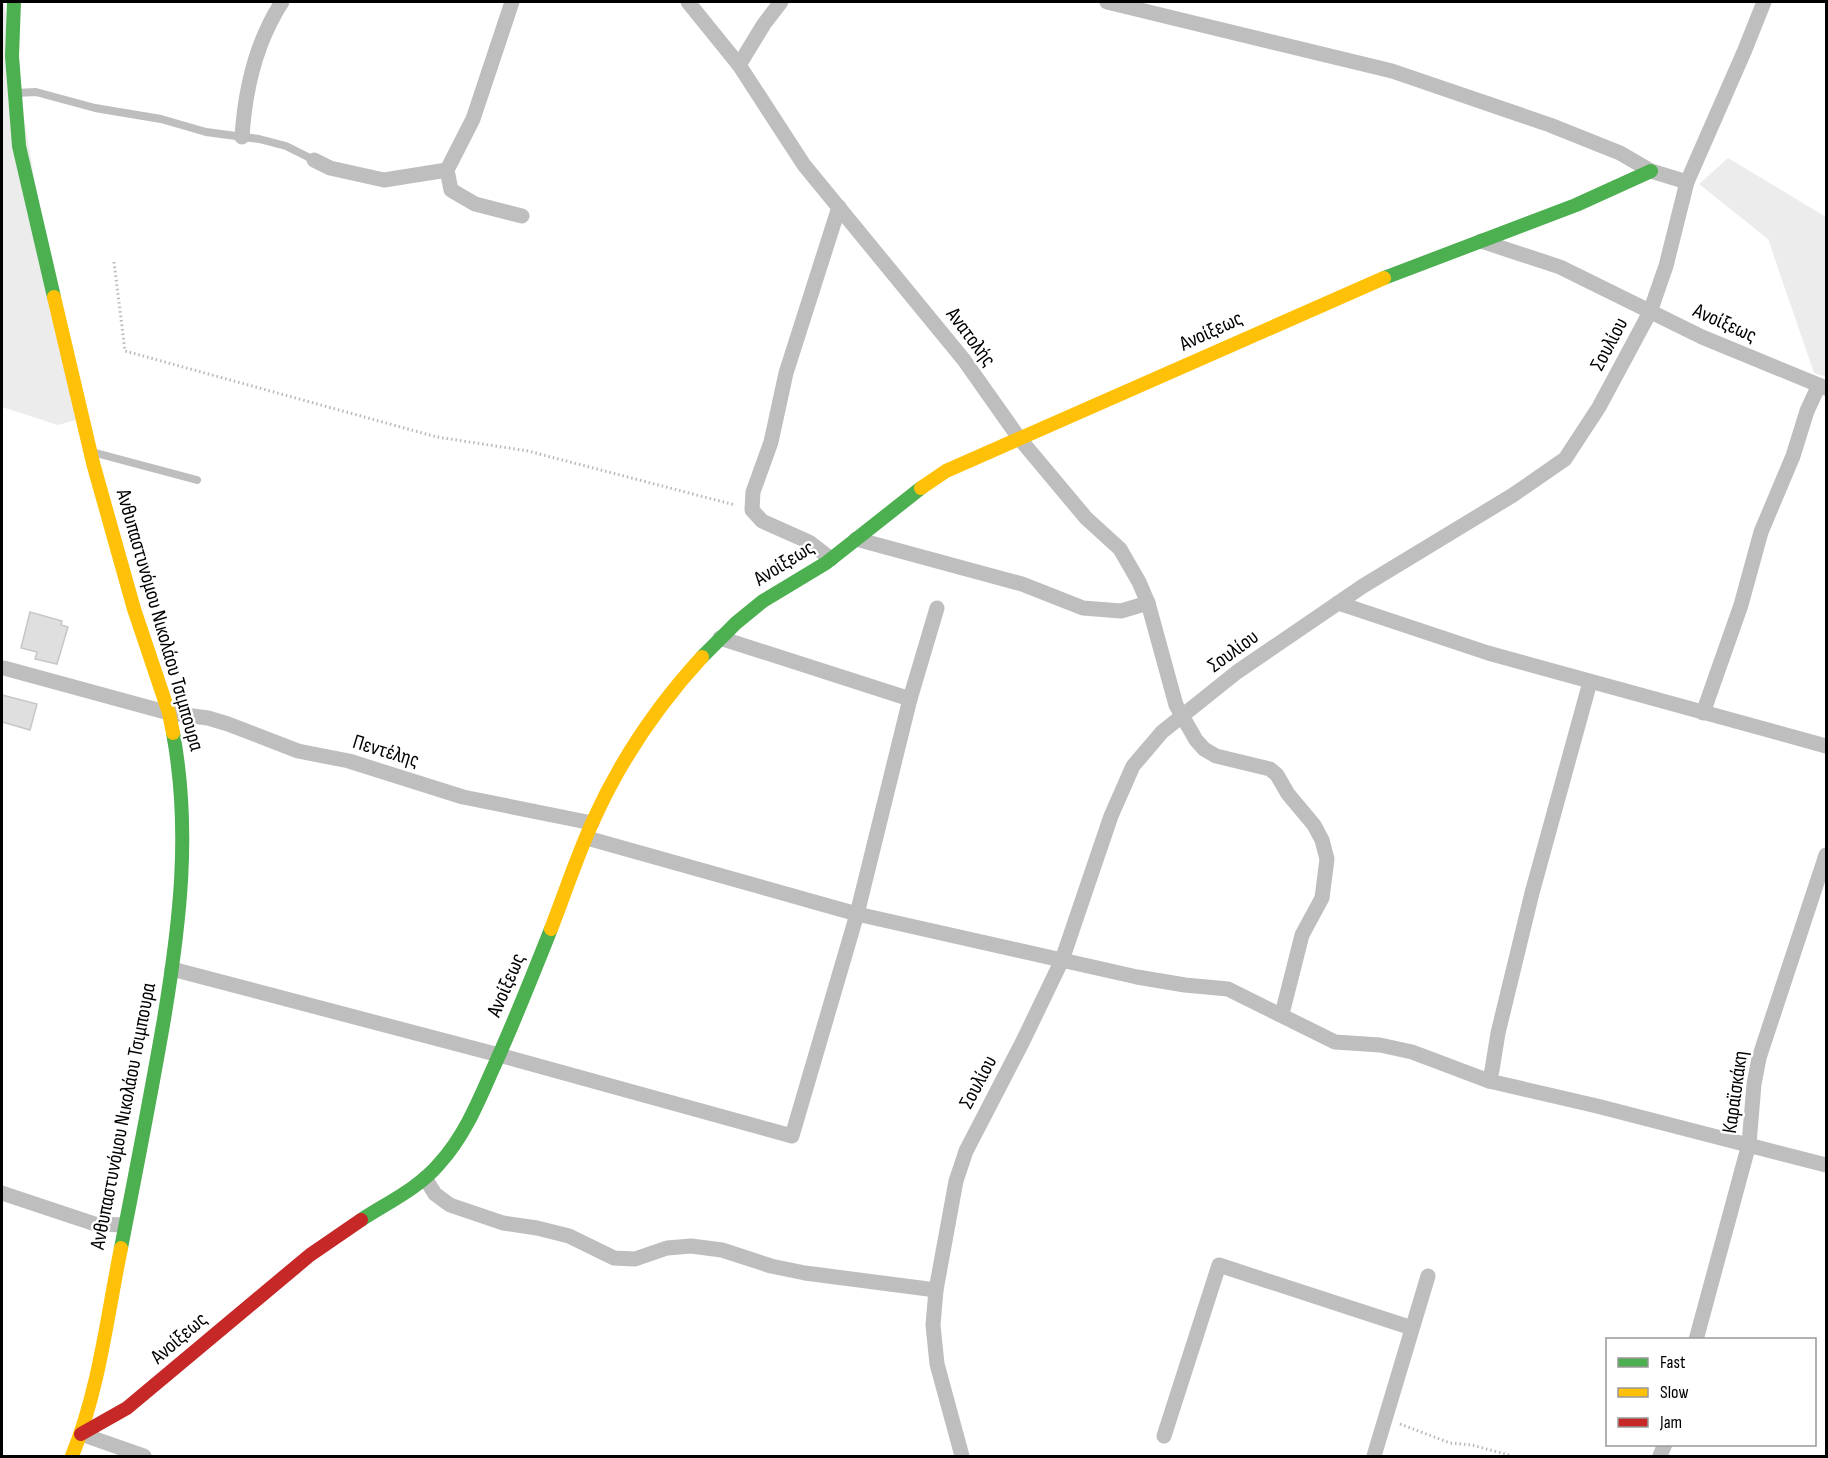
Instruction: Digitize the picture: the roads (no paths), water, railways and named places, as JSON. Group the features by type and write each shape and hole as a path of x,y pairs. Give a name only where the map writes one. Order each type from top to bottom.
{"street":[{"name":"Ανθυπαστυνόμου Νικολάου Τσιμπουρα","path":"14,2 13,93 19,146 90,452 134,609 169,713 179,765 182,814 182,889 172,969 154,1078 92,1395 81,1434"},
{"path":"242,137 245,100 255,64 268,27 282,2"},
{"path":"512,2 473,119 447,170 451,190 475,204 522,216"},
{"name":"Ανατολής","path":"688,2 739,65 804,165 964,360 1019,438 1086,518 1118,547 1130,565 1148,603 1181,716 1196,740 1208,752 1275,772 1288,794 1314,825 1322,840 1327,868 1323,892 1320,904 1302,936 1282,1014"},
{"path":"739,65 764,24 781,2"},
{"path":"1107,2 1392,71 1550,125 1620,153 1651,171 1687,182"},
{"name":"Σουλίου","path":"962,1456 941,1385 934,1347 933,1325 936,1290 961,1163 1062,960 1101,845 1128,776 1138,759 1151,744 1181,716 1238,672 1338,603 1436,540 1513,495 1565,459 1599,407 1650,312 1671,248 1687,182 1764,2"},
{"path":"314,160 330,168 384,180 447,170"},
{"path":"1481,241 1576,205 1651,171"},
{"path":"831,559 809,542 762,521 752,510 753,492 771,442 786,373 839,207"},
{"name":"Ανοίξεως","path":"81,1434 127,1408 325,1243 425,1179 446,1156 465,1128 527,993 592,823 618,771 637,740 698,661 720,638 765,599 831,559 899,503 946,471 1363,286 1481,241 1560,267 1701,337 1823,386"},
{"path":"1703,713 1741,604 1761,532 1793,456 1807,411 1823,386"},
{"path":"856,539 1022,584 1083,608 1121,611 1148,603"},
{"path":"1338,603 1488,653 1827,746"},
{"path":"172,969 499,1055 792,1136 857,914 910,699 937,608"},
{"path":"720,638 910,699"},
{"name":"Πεντέλης","path":"4,668 169,713 218,721 298,751 349,761 463,797 592,823"},
{"path":"1489,1081 1498,1033 1532,893 1590,682"},
{"path":"587,838 857,914 1185,985 1228,989 1335,1042 1380,1045 1412,1052 1489,1081 1749,1144 1827,1166"},
{"name":"Καραϊσκάκη","path":"1697,1338 1749,1144 1753,1090 1759,1058 1827,855"},
{"path":"425,1179 435,1194 450,1205 503,1223 569,1236 614,1258 635,1259 667,1248 699,1246 722,1250 805,1274 936,1290"},
{"path":"2,1193 95,1224 124,1225"},
{"path":"1164,1436 1219,1265 1412,1328"},
{"path":"1374,1456 1428,1276"},
{"path":"72,1456 81,1434 144,1456"}],"lane":[{"path":"13,93 36,92 95,108 161,119 206,132 286,146 314,160"},
{"path":"90,452 197,480"}]}
